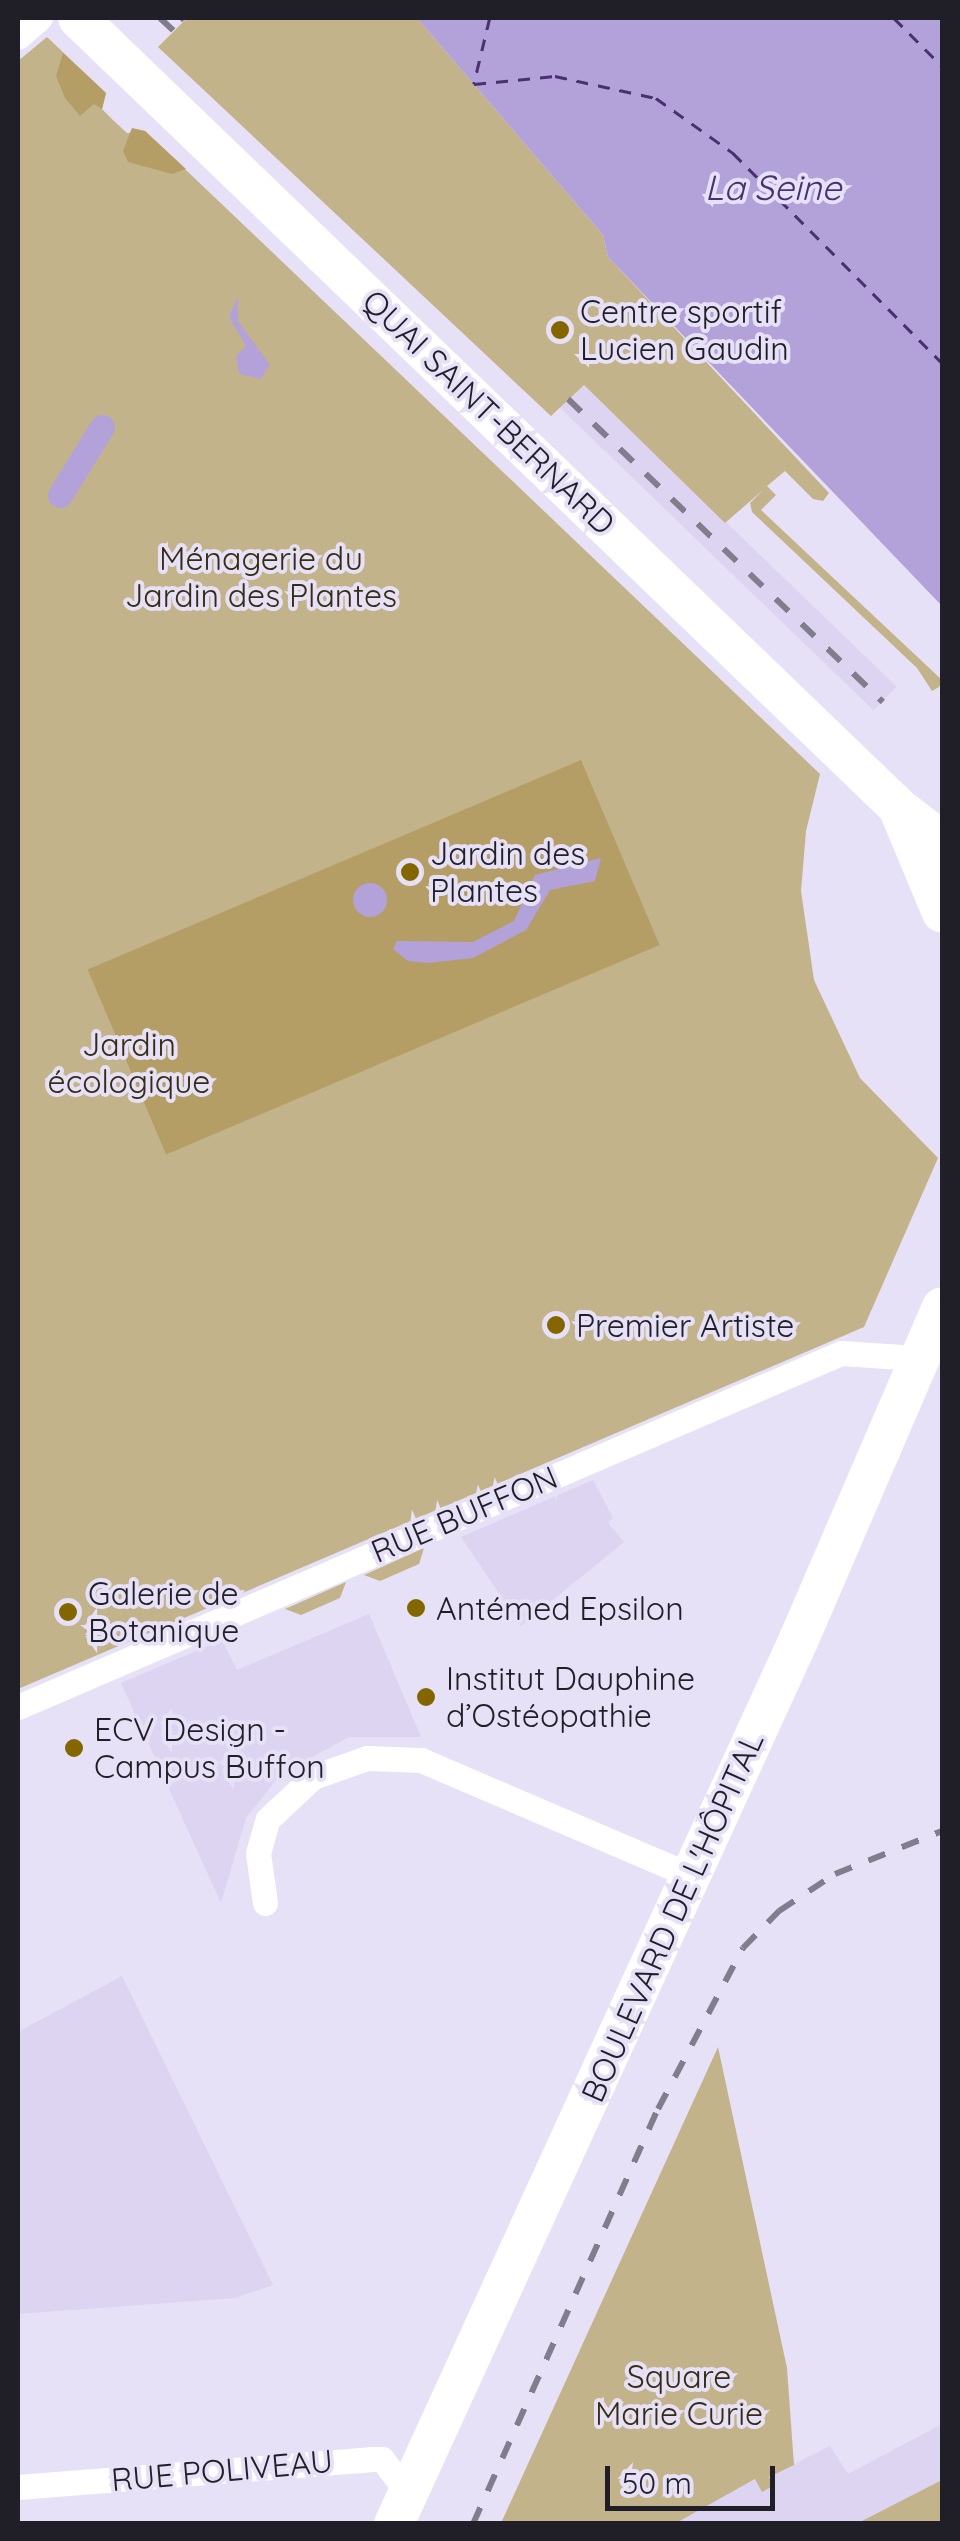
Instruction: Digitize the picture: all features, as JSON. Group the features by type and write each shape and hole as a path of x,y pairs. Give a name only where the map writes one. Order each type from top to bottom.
{"main road":[{"name":"QUAI SAINT-BERNARD","path":"78,18 899,808 942,841"},
{"name":"QUAI SAINT-BERNARD","path":"899,808 942,913"},
{"name":"BOULEVARD DE L'HÔPITAL","path":"401,2509 691,1876 942,1307"}],"street":[{"path":"18,37 40,18"},
{"name":"RUE BUFFON","path":"18,1707 841,1353 917,1358"},
{"path":"265,1904 258,1853 268,1819 313,1776 367,1758 421,1760 691,1876"},
{"name":"RUE POLIVEAU","path":"18,2487 370,2458 382,2459 401,2509"}],"shaded area":[{"path":"583,384 897,687 874,711 560,408"},
{"path":"593,1480 613,1518 608,1523 624,1542 521,1626 461,1537"},
{"path":"369,1614 421,1737 349,1737 281,1774 246,1818 221,1903 121,1683 222,1640 237,1670"},
{"path":"122,1976 273,2285 235,2298 18,2314 18,2032"},
{"path":"942,2424 942,2523 675,2521 756,2479 762,2491 768,2489 769,2477 830,2446 848,2474"}],"green space":[{"path":"187,18 417,18 603,235 608,257 829,493 823,501 813,499 785,471 767,486 776,495 761,510 942,680 939,687 932,691 917,668 752,512 750,503 763,490 725,523 584,385 551,416 158,47"},
{"name":"Jardin des Plantes","path":"47,37 106,93 102,109 114,121 127,133 145,131 820,774 806,831 801,891 814,980 860,1078 938,1158 864,1327 18,1689 18,61"},
{"path":"63,53 106,93 102,109 94,104 80,116 65,98 56,76"},
{"path":"132,128 145,131 186,169 172,174 128,162 123,151"},
{"name":"Jardin écologique","path":"581,760 660,945 166,1154 88,969"},
{"path":"424,1548 419,1564 380,1581 364,1575"},
{"path":"346,1582 340,1598 301,1615 285,1609"},
{"name":"Square Marie Curie","path":"718,2047 787,2368 794,2465 769,2477 773,2486 762,2492 755,2479 676,2523 501,2523"},
{"path":"942,2480 942,2523 858,2523"}],"water":[{"name":"La Seine","path":"417,18 942,18 942,606 608,257 603,235"},
{"path":"238,296 238,321 270,365 261,379 239,374 236,356 246,346 229,317"},
{"path":"601,858 595,881 550,890 526,930 473,958 408,961 393,949 397,941 473,942 514,921 535,875"},
{"path":"370,883 382,888 387,900 382,912 370,917 358,912 353,900 358,888"}],"waterway":[{"path":"60,495 102,427"}],"ferry route":[{"path":"490,18 474,84 555,76 656,98 733,153 942,363"},
{"path":"894,18 942,66"}],"railway":[{"path":"160,18 174,31"},
{"path":"568,399 883,702"},
{"path":"473,2524 658,2109 743,1948 779,1911 835,1874 942,1831"}],"place":[{"name":"Centre sportif Lucien Gaudin","path":"560,330"},
{"name":"Jardin des Plantes","path":"410,872"},
{"name":"Premier Artiste","path":"556,1325"},
{"name":"Antémed Epsilon","path":"416,1608"},
{"name":"Galerie de Botanique","path":"68,1612"},
{"name":"Institut Dauphine d’Ostéopathie","path":"426,1697"},
{"name":"ECV Design - Campus Buffon","path":"74,1748"}],"park label":[{"name":"Ménagerie du Jardin des Plantes","path":"261,578"}]}
